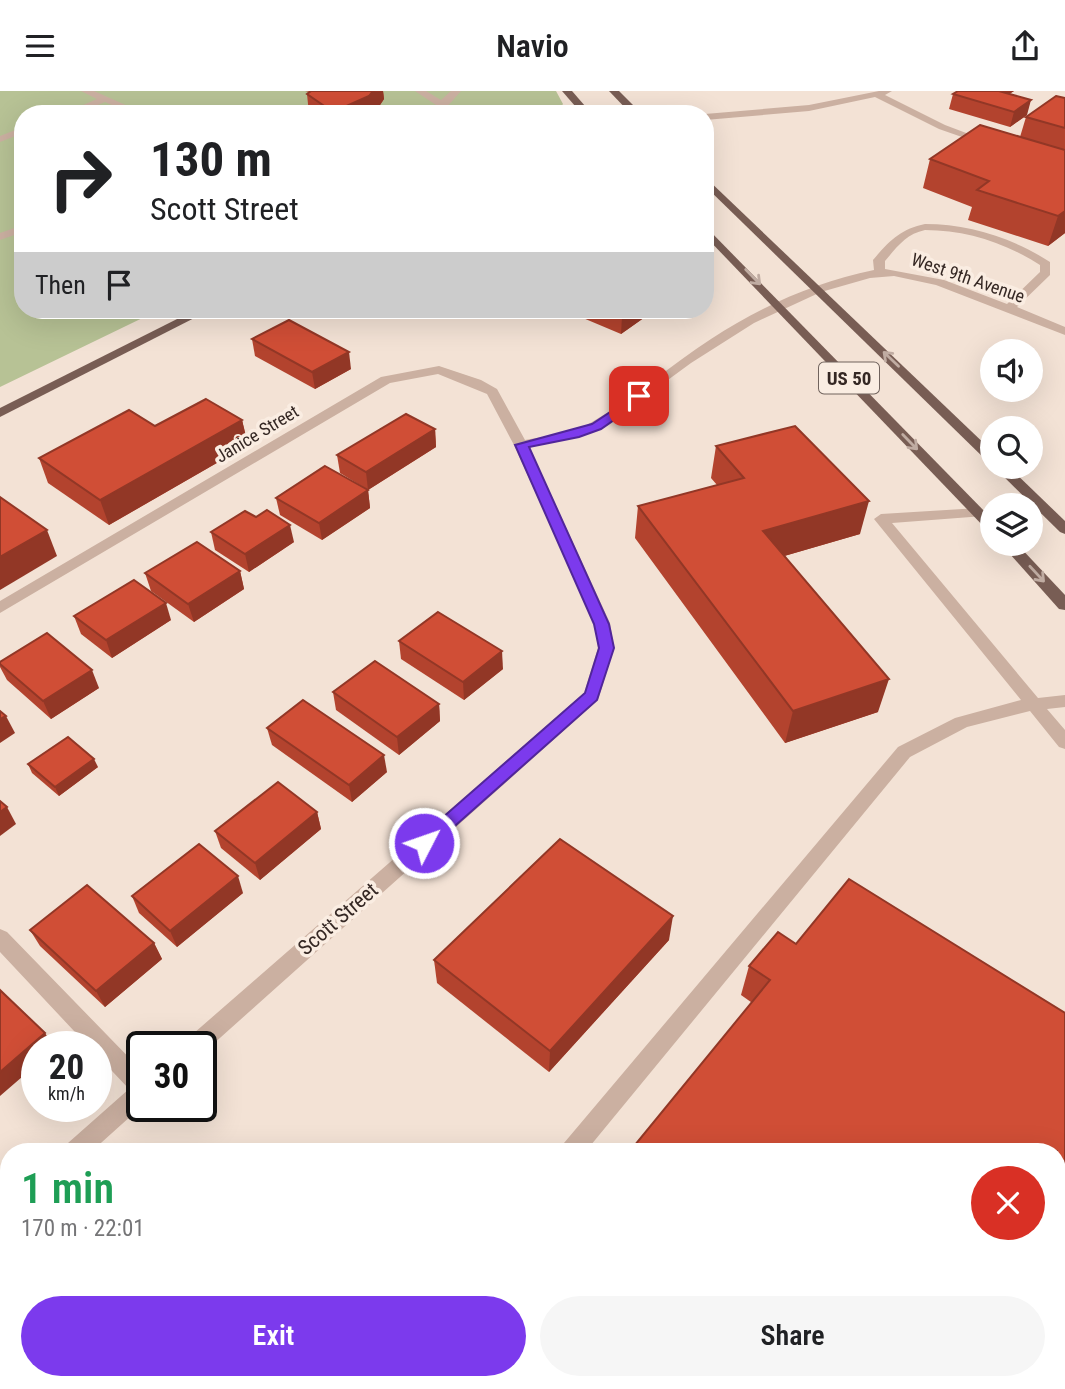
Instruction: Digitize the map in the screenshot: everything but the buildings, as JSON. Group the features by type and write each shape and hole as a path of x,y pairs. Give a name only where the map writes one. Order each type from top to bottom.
{"main road":[{"path":"567,91 579,105"},
{"path":"614,91 628,105"},
{"name":"US 50","path":"714,189 980,446"},
{"name":"US 50","path":"714,238 979,513"},
{"path":"0,413 186,319"},
{"path":"1013,479 1065,529"},
{"path":"1019,556 1065,604"}],"street":[{"path":"86,91 119,105"},
{"path":"420,91 442,105"},
{"path":"445,105 456,91"},
{"path":"714,116 809,108 891,91"},
{"path":"877,95 953,131 1002,148"},
{"path":"90,105 105,99"},
{"path":"880,273 879,260 909,230 931,226 954,228 1032,254 1046,264 1046,273 1007,310"},
{"name":"West 9th Avenue","path":"780,305 816,287 880,273 898,272 928,280 1065,331"},
{"path":"521,445 575,434 596,426 747,321 780,305"},
{"name":"Janice Street","path":"0,608 386,380 439,370 476,383 492,392 521,445"},
{"name":"Scott Street","path":"212,1031 592,696 606,648 602,624 521,445"},
{"path":"979,513 881,519 1065,742"},
{"path":"579,1143 904,752 932,733 968,719 1033,703 1065,701"},
{"path":"0,938 126,1073"},
{"path":"85,1143 126,1105"}],"green space":[{"path":"0,91 556,91 563,104 14,105 14,319 140,319 0,387"}],"route":[{"path":"424,843 592,696 606,648 602,624 572,551 521,445 575,434 596,426 639,396"}]}
